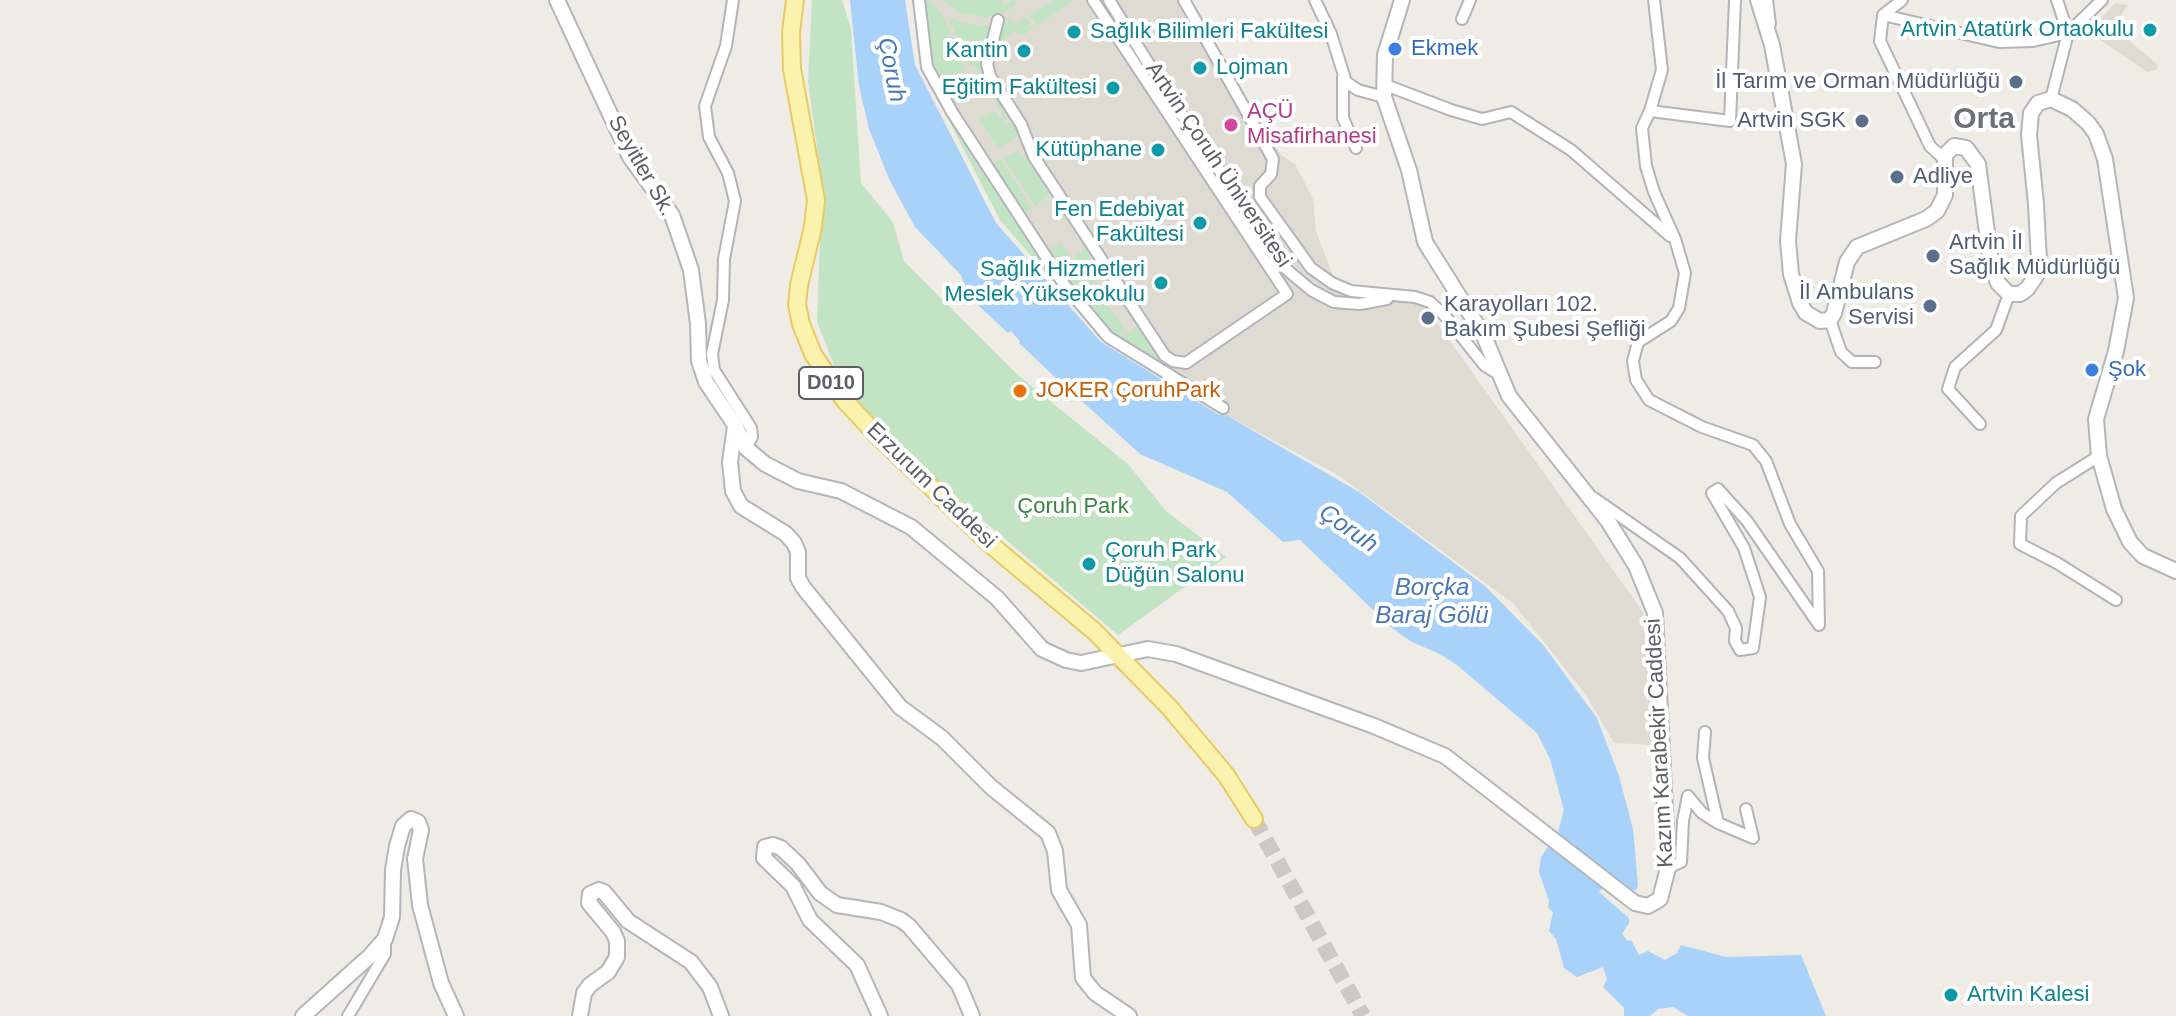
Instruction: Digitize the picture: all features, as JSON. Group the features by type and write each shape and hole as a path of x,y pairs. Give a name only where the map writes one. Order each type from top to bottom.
{"main road":[{"name":"Erzurum Caddesi","path":"795,0 791,32 792,69 816,200 797,296 801,324 809,347 845,401 895,453 990,544 1118,654"},
{"name":"D010","path":"1118,654 1221,767 1254,819"}],"street":[{"name":"Seyitler Sk.","path":"557,0 630,157 672,215 691,270 699,361 706,382 735,425 746,448"},
{"path":"733,0 726,46 705,106 709,137 728,173 735,201 724,259 723,300 712,354 714,370 751,428 752,437 746,448"},
{"path":"919,0 927,67 952,112 1063,283 1108,337 1223,408"},
{"path":"998,20 988,71 1021,124 1032,153 1165,356 1186,363 1287,294 1093,0"},
{"name":"Artvin Çoruh Üniversitesi","path":"1109,0 1163,87 1286,269 1311,290 1343,304 1396,297"},
{"path":"1184,0 1273,159 1273,171 1259,189 1262,201 1304,259 1317,273 1351,291 1423,299 1437,308 1484,365 1500,375"},
{"path":"1315,0 1331,34 1346,82 1358,90 1383,90 1482,119 1511,112 1571,150 1675,239"},
{"name":"Kazım Karabekir Caddesi","path":"746,448 765,464 786,475 841,491 911,527 997,598 1042,649 1081,663 1148,649 1176,654 1412,741 1460,765 1635,903 1648,906 1660,899 1668,868 1655,613 1651,598 1631,557 1589,494 1518,410 1484,336 1425,242 1409,170 1383,90 1385,55 1402,0"},
{"path":"1462,19 1470,0"},
{"path":"1589,494 1680,558 1728,611 1736,628 1735,641 1740,650 1753,648 1760,597 1744,548 1712,493 1718,489 1747,521 1819,625 1818,571 1790,524 1766,461 1753,445 1702,427 1649,400 1636,380 1633,361 1638,342 1671,321 1679,308 1685,273 1646,166 1642,128 1662,70 1654,0"},
{"path":"1650,111 1730,121 1735,0"},
{"path":"1758,0 1772,45"},
{"path":"1767,0 1794,164 1788,241 1793,282 1806,313 1820,321 1830,320"},
{"path":"1902,0 1883,15 1880,41 1930,146 1945,160"},
{"path":"2051,99 2068,33 2057,0"},
{"path":"1883,15 1999,42 2033,41 2068,33 2102,0"},
{"path":"1343,75 1343,118 1356,148"},
{"path":"1875,362 1852,362 1841,352 1830,320 1847,262 1857,247 1926,219 1937,211 1945,195 1948,150 1960,146 1971,151 1975,157 1982,184 1991,263 1998,283 2009,294 2020,294 2027,289 2038,270 2029,127 2034,107 2051,99"},
{"path":"2051,99 2072,109 2096,134 2107,172 2124,276 2126,298 2123,318 2096,419 2099,456 2114,509 2130,542 2143,556 2176,571"},
{"path":"1980,424 1948,389 1955,367 1996,330 2009,294"},
{"path":"735,425 730,462 733,491 741,506 786,534 794,543 798,552 798,578 803,587 900,707 942,738 991,787 1048,833 1055,851 1059,890 1079,925 1083,978 1095,993 1129,1016"},
{"path":"2099,456 2056,483 2021,516 2020,544 2116,600"},
{"path":"1705,732 1703,758 1718,823"},
{"path":"1668,868 1681,862 1688,796 1702,813 1753,838 1746,809"},
{"path":"348,1016 385,954 385,939 392,917 397,846 404,823 415,820 421,830 415,859 420,905 441,983 456,1016"},
{"path":"880,1016 857,965 810,920 793,886 764,858 765,847 773,845 781,848 820,893 837,905 881,912 909,926 959,985 972,1016"},
{"path":"580,1016 584,993 613,965 618,948 613,932 589,903 590,894 599,890 628,921 691,962 710,987 721,1016"},
{"path":"303,1016 385,939"}],"shaded area":[{"path":"914,0 1188,0 1261,125 1280,154 1295,164 1313,199 1316,231 1339,292 1425,306 1643,612 1653,745 1614,743 1586,695 1513,603 1338,475 1224,414 1105,339 1000,220 921,66"},
{"path":"2115,3 2128,5 2113,27 2158,65 2157,70 2147,72 2088,31"}],"green space":[{"name":"Çoruh Park","path":"812,0 842,0 851,29 861,183 893,222 904,261 1019,376 1128,464 1166,511 1226,557 1118,635 876,424 836,370 817,322 822,184 808,81"},
{"path":"923,0 929,0 942,13 965,69 941,84 930,59"},
{"path":"941,0 1001,0 1004,4 1013,0 1017,5 998,15 984,17 961,13"},
{"path":"1053,0 1074,0 1037,26 1030,15"},
{"path":"948,17 964,23 989,26 988,41 963,52"},
{"path":"1026,17 1033,29 1023,35 1014,32 1005,38 1002,48 996,46 1002,25 1011,19 1016,24"},
{"path":"986,47 982,69 1004,107 1002,109 1009,119 1006,121 975,65 970,67 966,57"},
{"path":"938,99 1066,296 1000,220"},
{"path":"995,111 1006,125 1013,121 1018,128 1016,137 999,149 979,120"},
{"path":"1018,151 1023,158 1029,156 1053,192 1035,206 1003,157"},
{"path":"1000,159 1032,208 1022,214 991,166"},
{"path":"1061,243 1089,287 1076,295 1046,252"},
{"path":"1089,247 1094,254 1086,260 1091,267 1100,262 1108,275 1092,285 1074,257"},
{"path":"1101,294 1125,330 1114,337 1085,305"},
{"path":"1141,325 1164,360 1161,367 1117,339"}],"water":[{"name":"Borçka Baraj Gölü","path":"850,0 905,0 915,65 996,223 1101,342 1219,415 1224,414 1359,492 1485,586 1544,646 1597,718 1619,776 1633,829 1638,886 1636,890 1628,890 1612,878 1599,892 1629,918 1622,934 1628,941 1631,940 1639,955 1648,951 1665,960 1677,953 1681,945 1726,957 1801,955 1826,1016 1688,1016 1673,1007 1658,1009 1650,1016 1624,1016 1624,1008 1603,987 1607,979 1603,967 1577,977 1564,968 1556,939 1549,931 1553,912 1548,908 1549,901 1539,872 1541,857 1558,832 1564,810 1550,759 1537,733 1457,665 1392,628 1300,540 1283,542 1227,492 1140,454 1074,394 1071,396 1057,384 1059,381 1019,343 1011,331 1008,333 967,295 961,275 915,227 890,181 869,129 859,86"}],"tunnel":[{"path":"1254,819 1363,1016"}],"place":[{"name":"Artvin Atatürk Ortaokulu","path":"2150,30"},
{"name":"Sağlık Bilimleri Fakültesi","path":"1074,32"},
{"name":"Ekmek","path":"1395,49"},
{"name":"Kantin","path":"1024,51"},
{"name":"Lojman","path":"1200,68"},
{"name":"İl Tarım ve Orman Müdürlüğü","path":"2016,82"},
{"name":"Eğitim Fakültesi","path":"1113,88"},
{"name":"Artvin SGK","path":"1862,121"},
{"name":"AÇÜ Misafirhanesi","path":"1231,125"},
{"name":"Kütüphane","path":"1158,150"},
{"name":"Adliye","path":"1897,177"},
{"name":"Fen Edebiyat Fakültesi","path":"1200,223"},
{"name":"Artvin İl Sağlık Müdürlüğü","path":"1933,256"},
{"name":"Sağlık Hizmetleri Meslek Yüksekokulu","path":"1161,283"},
{"name":"İl Ambulans Servisi","path":"1930,306"},
{"name":"Karayolları 102. Bakım Şubesi Şefliği","path":"1428,318"},
{"name":"Şok","path":"2092,370"},
{"name":"JOKER ÇoruhPark","path":"1020,391"},
{"name":"Çoruh Park Düğün Salonu","path":"1089,564"},
{"name":"Artvin Kalesi","path":"1951,995"}],"district":[{"name":"Orta","path":"1984,120"}],"water label":[{"name":"Çoruh","path":"891,70"},
{"name":"Çoruh","path":"1348,529"}]}
